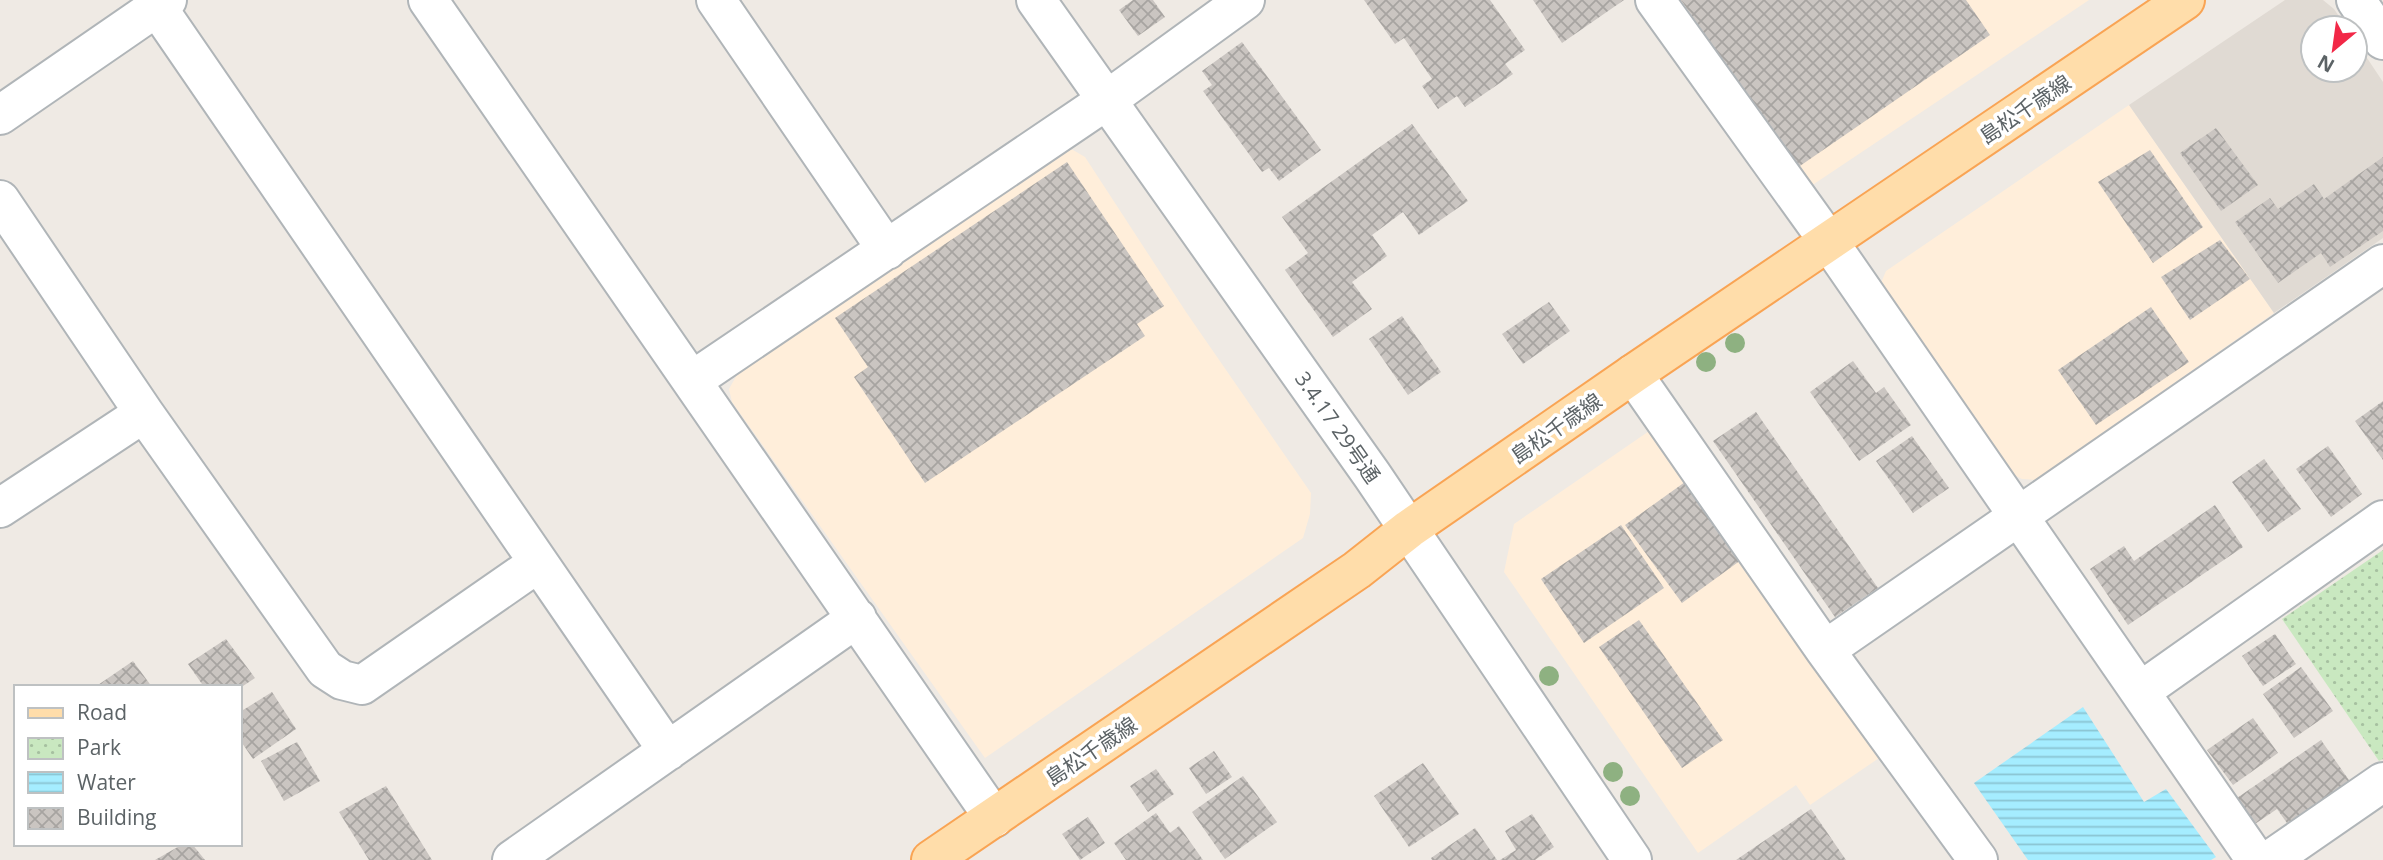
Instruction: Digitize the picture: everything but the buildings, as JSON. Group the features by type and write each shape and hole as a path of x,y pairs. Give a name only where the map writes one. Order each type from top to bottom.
{"main road":[{"name":"島松千歳線","path":"930,860 1356,570 1409,529 1633,374 2185,0"}],"street":[{"path":"428,0 994,818"},
{"path":"716,0 887,250"},
{"name":"3.4.17 29号通","path":"1036,0 1409,529 1632,860"},
{"path":"693,380 1107,100 1245,0"},
{"path":"1656,0 1829,242 2256,860"},
{"path":"2356,0 2383,40"},
{"path":"0,115 162,4 538,563 668,751"},
{"path":"0,200 144,412 325,669 342,680 362,685 538,563"},
{"path":"1825,650 2383,264"},
{"path":"1633,374 1825,650 1978,860"},
{"path":"0,508 144,412"},
{"path":"2141,691 2383,520"},
{"path":"512,860 857,618"},
{"path":"2270,860 2383,782"}],"shaded area":[{"path":"1677,0 2089,0 1808,188"},
{"path":"2285,0 2323,0 2337,14 2299,14 2299,84 2369,84 2369,61 2383,82 2383,238 2274,313 2129,105"},
{"path":"2129,105 2274,313 2036,480 2022,479 2012,474 1880,285 1886,271"},
{"path":"1060,150 1073,150 1085,157 1186,312 1311,493 1310,514 1303,538 985,758 732,402 729,389 738,373"},
{"path":"1655,427 1885,754 1810,805 1796,785 1698,853 1504,572 1514,524"}],"green space":[{"path":"2383,550 2383,759 2379,761 2282,619"}],"water":[{"path":"2083,707 2144,802 2166,789 2216,857 2211,860 2028,860 1974,783"}]}
